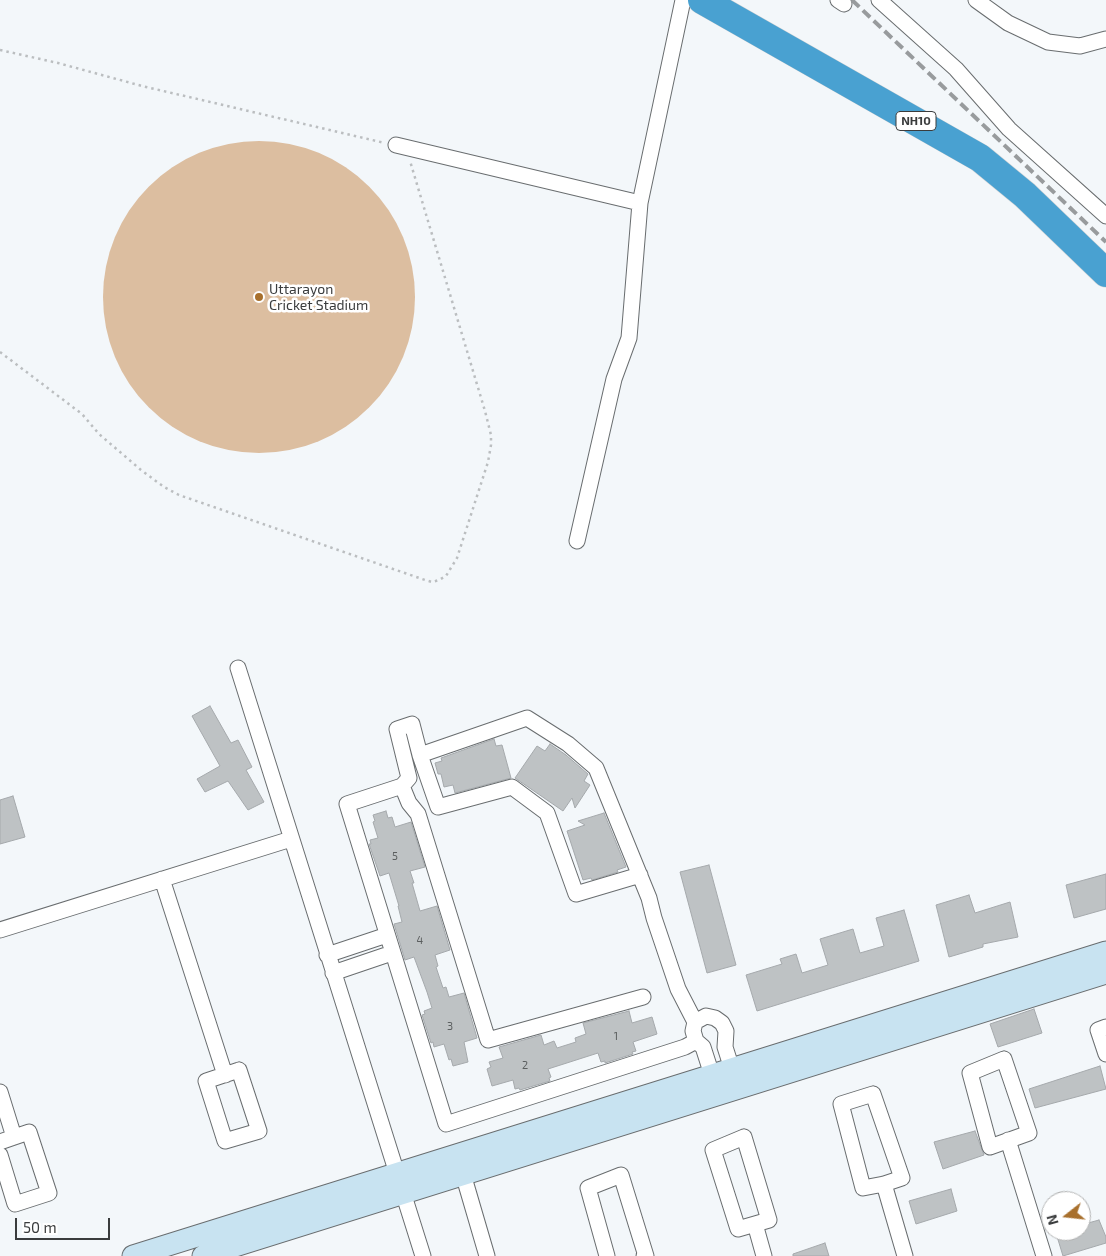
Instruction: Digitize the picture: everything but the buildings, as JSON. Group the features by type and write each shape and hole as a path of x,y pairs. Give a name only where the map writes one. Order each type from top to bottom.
{"highway":[{"name":"NH10","path":"702,0 980,158 1025,195 1106,273"}],"street":[{"path":"577,541 614,379 629,338 640,203 683,0"},
{"path":"879,0 956,69 1008,129 1106,216"},
{"path":"976,0 1008,23 1048,42 1080,46 1106,39"},
{"path":"396,146 640,203"},
{"path":"238,668 423,1256"},
{"path":"420,754 528,718 568,744 596,768 650,898 654,918 678,989 695,1022 693,1031 696,1041 703,1047 722,1072"},
{"path":"640,875 576,894 547,813 512,786 438,807 412,724 397,729 408,778 402,786 347,804 446,1124 685,1047 696,1041"},
{"path":"402,786 409,802 418,814 488,1040 643,998"},
{"path":"0,930 291,839"},
{"path":"162,879 225,1075"},
{"path":"327,954 387,935"},
{"path":"203,1256 400,1184 722,1072 1106,952"},
{"path":"333,973 392,953"},
{"path":"134,1256 400,1184 463,1174 1106,973"},
{"path":"695,1022 706,1016 715,1018 722,1023 726,1031 722,1072"},
{"path":"1106,1027 1098,1030 1106,1054"},
{"path":"1004,1059 1029,1133 1008,1140 990,1147 970,1073 1004,1059"},
{"path":"239,1070 259,1131 225,1141 206,1081 225,1075 239,1070"},
{"path":"0,1092 7,1139 29,1132 48,1193 15,1204 0,1155"},
{"path":"872,1094 902,1178 884,1184 863,1188 841,1104 872,1094"},
{"path":"744,1137 769,1220 755,1224 738,1229 713,1150 744,1137"},
{"path":"1008,1140 1044,1256"},
{"path":"463,1174 487,1256"},
{"path":"608,1256 588,1188 621,1174 646,1256 644,1256"},
{"path":"884,1184 905,1256"},
{"path":"755,1224 764,1256"}],"path":[{"path":"0,50 58,62 142,86 396,146 403,150 408,156 413,170 491,436 488,462 457,558 446,576 432,582 179,495 164,487 141,470 99,434 82,414 0,352"}],"shaded area":[{"name":"Uttarayon Cricket Stadium","path":"244,141 274,141 304,147 333,159 358,176 380,198 397,223 409,252 415,282 415,312 409,342 397,371 380,396 358,418 333,435 304,447 274,453 244,453 214,447 185,435 160,418 138,396 121,371 109,342 103,312 103,282 109,252 121,223 138,198 160,176 185,159 214,147"}],"railway":[{"path":"852,0 1106,242"}],"place":[{"name":"Uttarayon Cricket Stadium","path":"259,297"}]}
